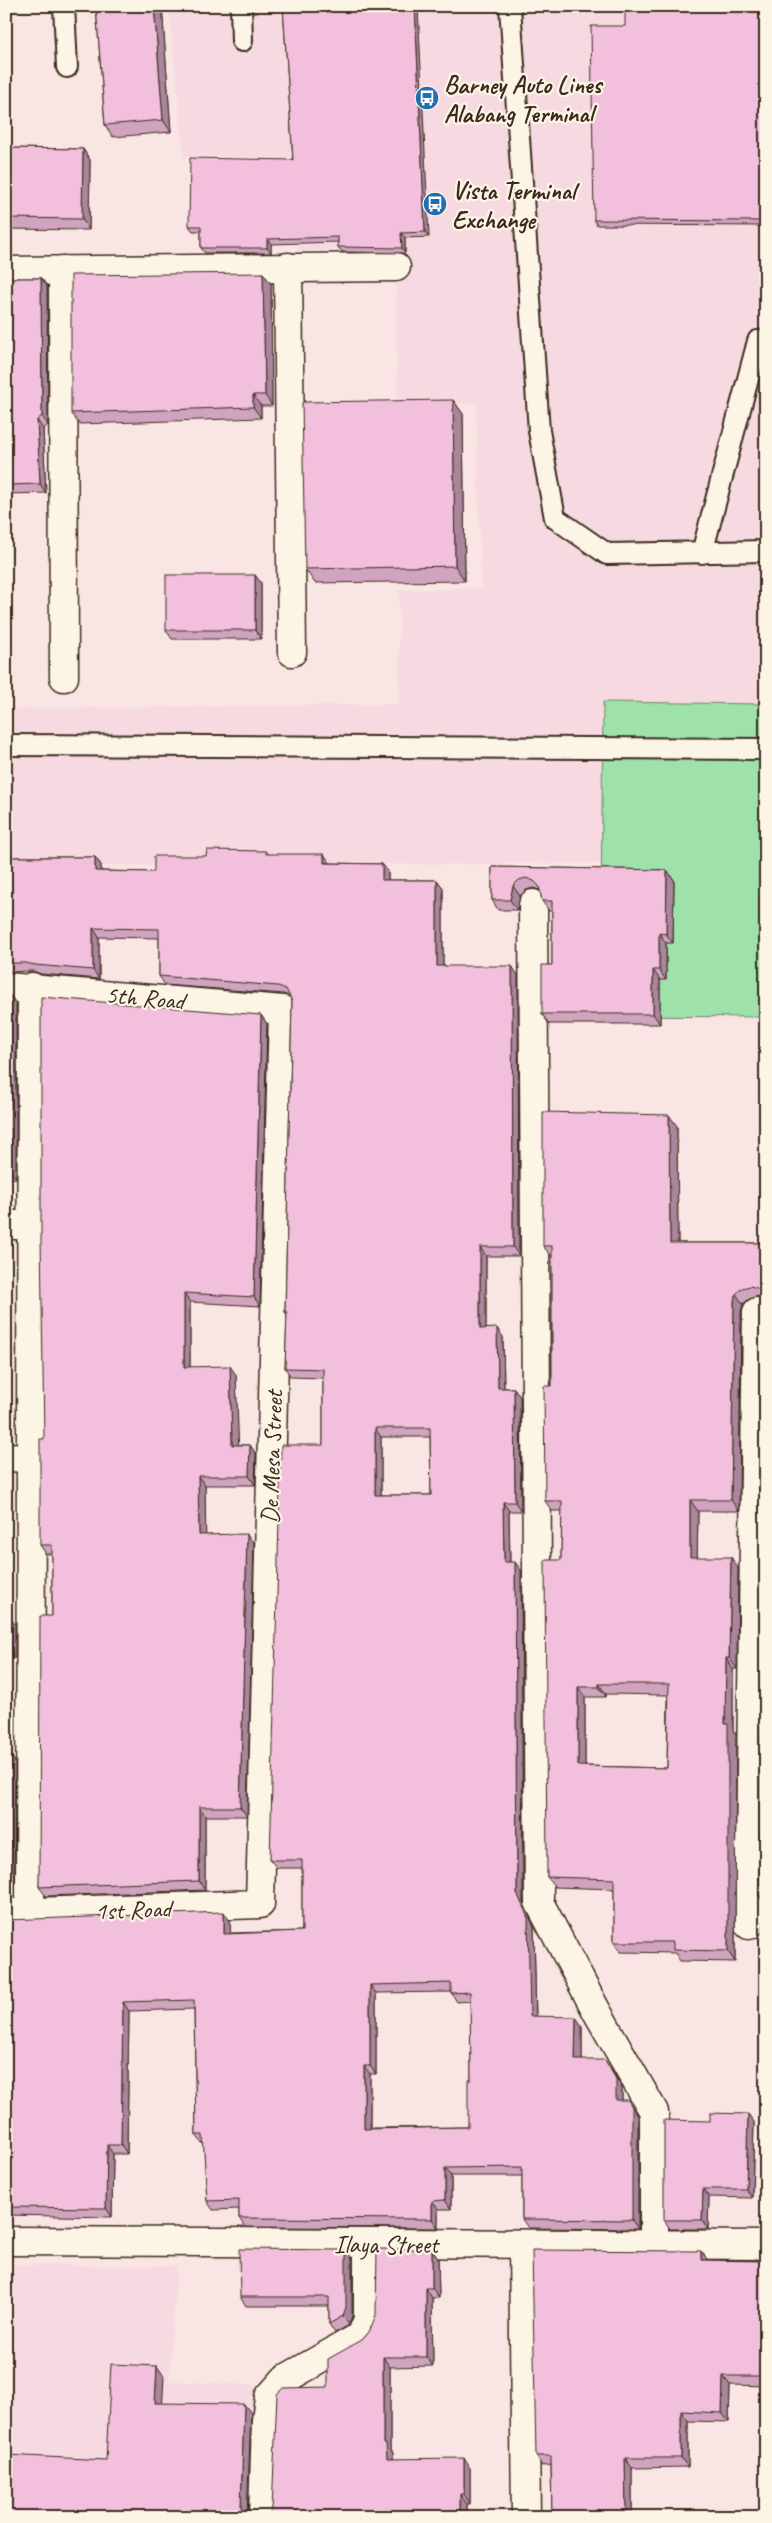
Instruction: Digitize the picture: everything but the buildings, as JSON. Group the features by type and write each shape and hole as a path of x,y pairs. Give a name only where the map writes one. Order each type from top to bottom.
{"street":[{"path":"288,267 292,652"},
{"path":"6,271 396,267"},
{"path":"63,270 64,677"},
{"path":"533,904 539,1902 596,2010 654,2112 654,2245"},
{"path":"18,1913 19,987"},
{"name":"5th Road","path":"19,987 283,1010"},
{"name":"De Mesa Street","path":"260,1904 283,1010"},
{"path":"749,1925 759,1693 757,1312"},
{"name":"1st Road","path":"18,1913 260,1904"},
{"name":"Ilaya Street","path":"6,2241 766,2246"},
{"path":"263,2517 266,2420 269,2397 286,2379 361,2336 368,2319 368,2244"},
{"path":"522,2244 526,2517"}],"lane":[{"path":"64,6 67,67"},
{"path":"241,6 242,41"},
{"path":"510,6 539,431 555,518 607,554 766,551"},
{"path":"702,553 758,341 766,340"},
{"path":"6,745 766,749"}],"shaded area":[{"path":"169,6 766,6 766,863 6,866 6,709 399,704 399,590 481,588 476,404 397,405 396,250 299,251 297,158 184,156"},
{"path":"6,2265 177,2266 169,2381 255,2385 250,2517 6,2517"}],"green space":[{"path":"603,702 766,704 766,1017 600,1016"}],"place":[{"name":"Barney Auto Lines Alabang Terminal","path":"427,98"},
{"name":"Vista Terminal Exchange","path":"435,204"}]}
